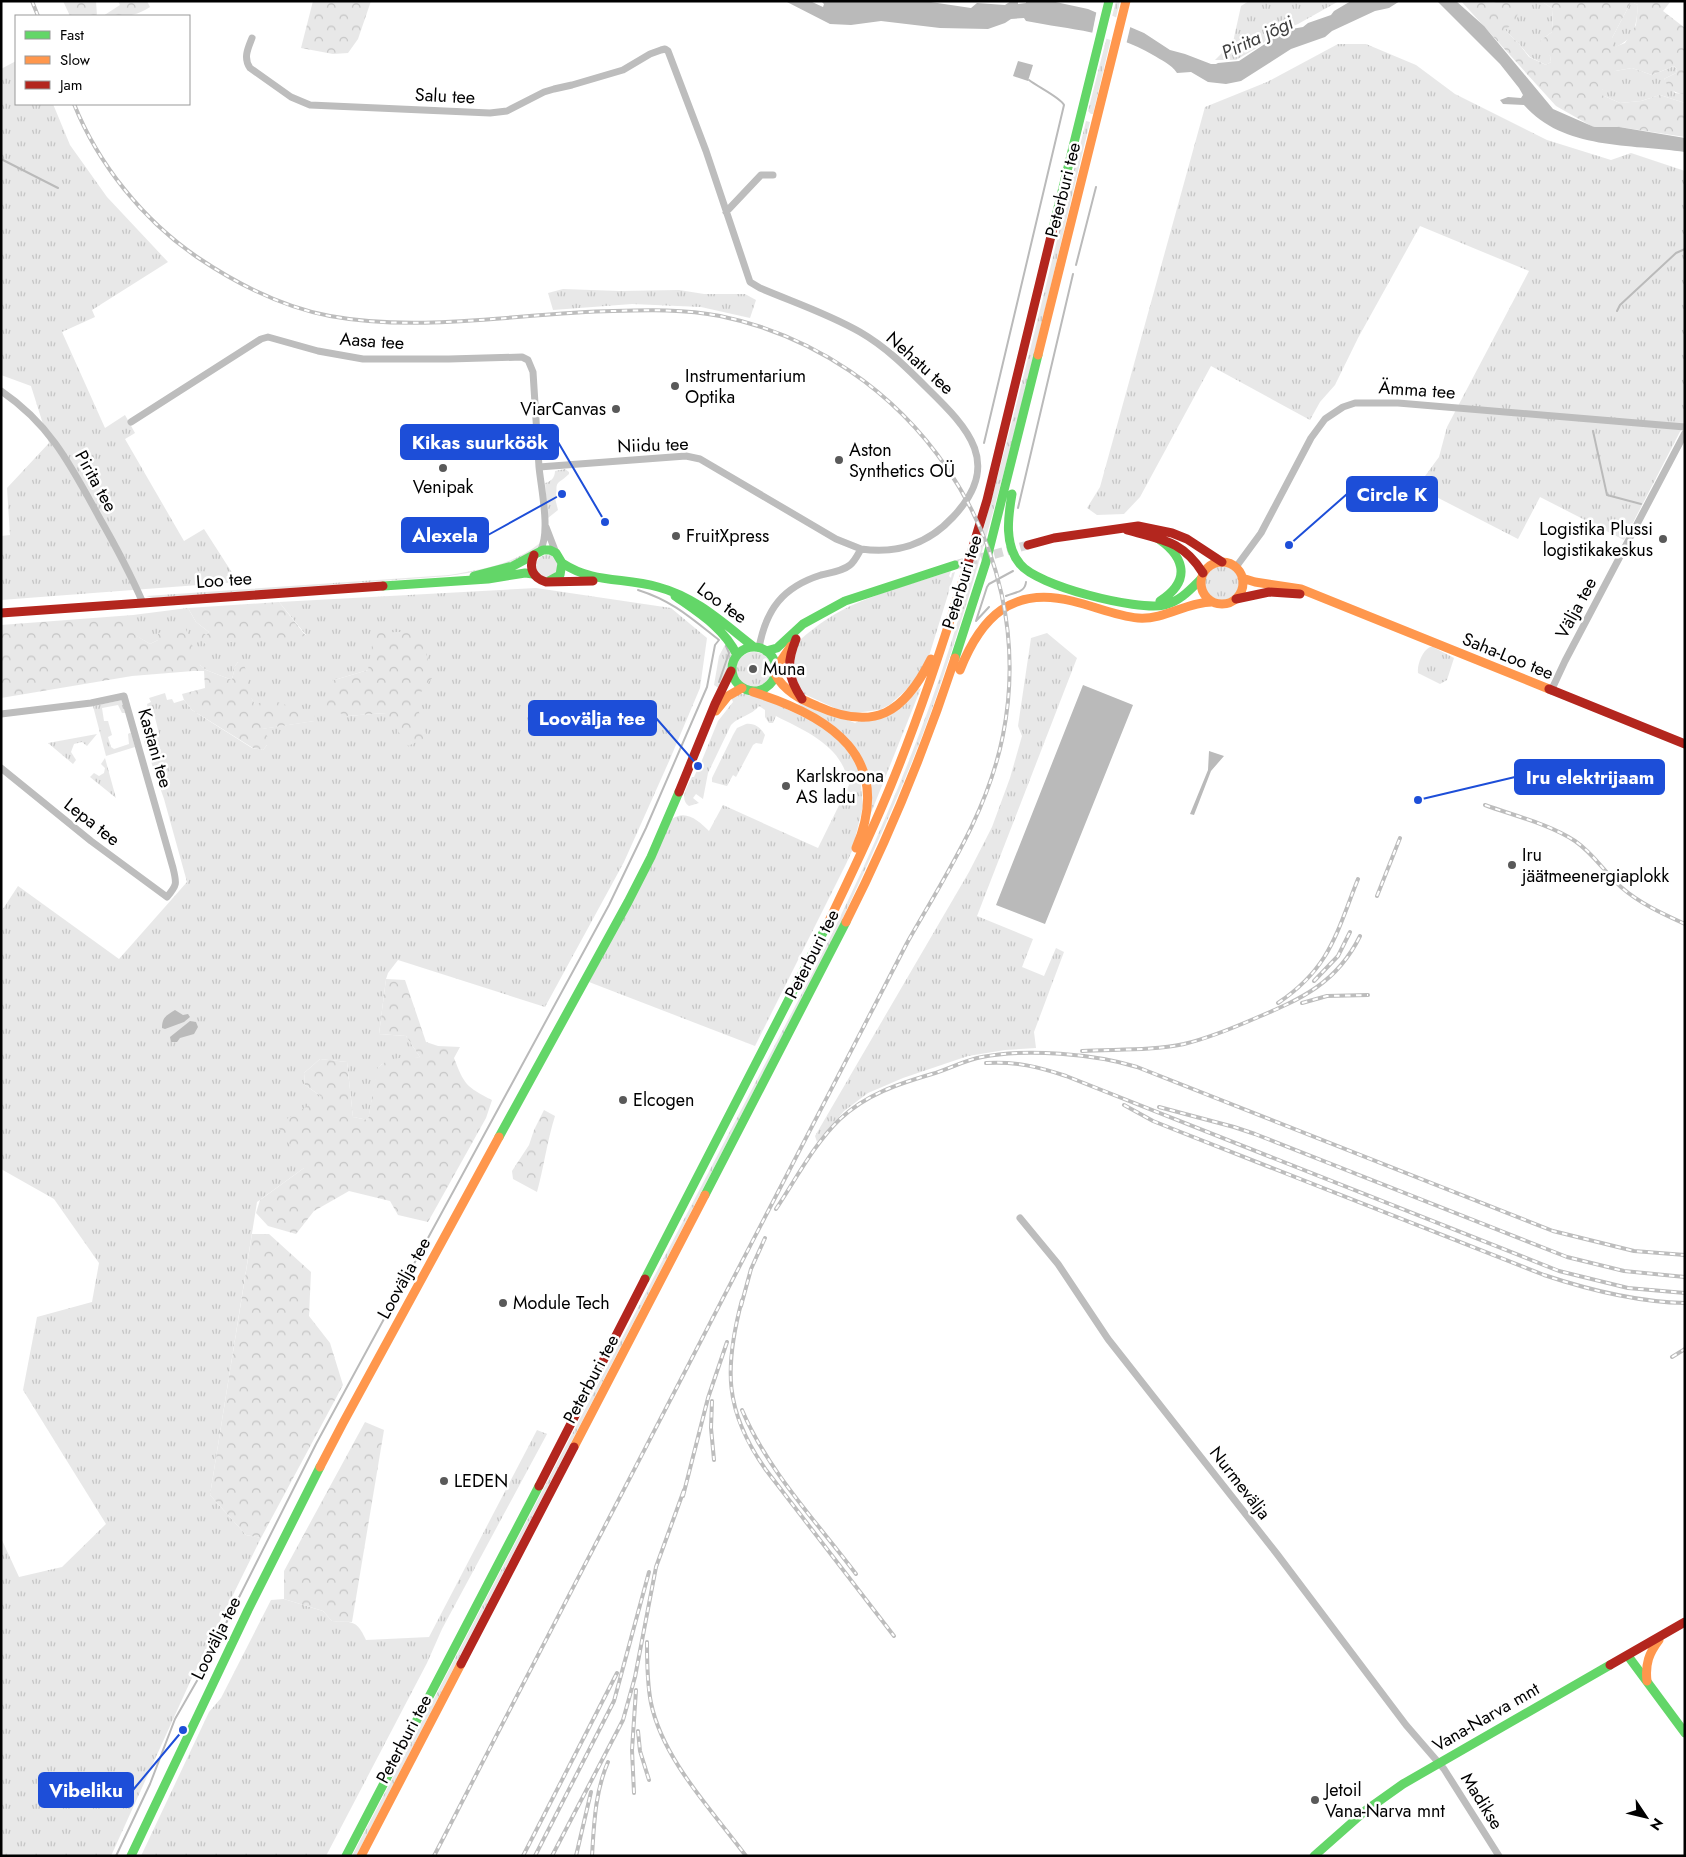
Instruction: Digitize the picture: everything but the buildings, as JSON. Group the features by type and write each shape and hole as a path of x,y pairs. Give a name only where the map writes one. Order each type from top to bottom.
{"main road":[{"name":"Peterburi tee","path":"346,1856 821,938 871,833 892,783 936,669 987,500 1109,2"},
{"name":"Peterburi tee","path":"361,1856 844,927 887,839 914,774 963,636 986,562 1126,4"},
{"path":"1023,420 1019,464 1009,508 1007,529 1011,546 1020,563 1030,574 1044,581 1118,601 1142,606 1164,605 1186,594 1211,565 1222,562"},
{"path":"929,732 942,718 962,663 981,628 999,609 1010,603 1024,598 1056,597 1143,618 1166,616 1201,601 1224,604 1236,599 1242,590 1242,578 1236,568 1172,533 1138,526 1054,538 1028,544"},
{"path":"1122,528 1176,543 1186,550 1195,559 1202,576 1203,593 1212,602"},
{"path":"1142,606 1162,600 1170,595 1178,584 1181,574 1180,562 1172,548 1154,536"},
{"path":"533,574 531,564 537,553 546,550 556,553"},
{"name":"Loo tee","path":"450,581 513,566 537,553"},
{"name":"Loo tee","path":"556,553 562,563 573,571 590,578 640,583 680,594 705,608 760,649"},
{"path":"549,581 560,575 562,563"},
{"path":"821,938 826,915 860,839 865,820 867,796 864,772 852,748 843,736 831,727 790,705 742,688 733,678 734,659 742,651 777,648 803,624 844,601 955,565"},
{"name":"Loo tee","path":"1,613 488,579 525,573 533,574 540,580 549,581 607,580"},
{"name":"Saha-Loo tee","path":"1242,578 1255,582 1301,589 1319,598 1685,744"},
{"name":"Loo tee","path":"668,591 711,623 731,641 737,655"},
{"name":"Saha-Loo tee","path":"1236,599 1275,592 1319,598"},
{"path":"760,649 774,661 783,688 827,712 841,716 866,718 890,711 904,701 918,684 931,658 946,613 958,598"},
{"path":"753,692 765,689 773,680 776,671 796,640 815,618"},
{"path":"796,640 788,664 789,675 802,699"},
{"name":"Loovälja tee","path":"131,1856 248,1610 343,1423 632,894 651,856 715,704 732,671"},
{"name":"Loovälja tee","path":"710,719 728,696 742,688"},
{"name":"Vana-Narva mnt","path":"1314,1856 1366,1811 1403,1784 1685,1622"},
{"path":"1647,1683 1646,1659 1664,1634"},
{"path":"1628,1656 1685,1734"}],"street":[{"name":"Salu tee","path":"252,38 246,58 250,68 301,102 323,106 385,107 490,113 507,111 549,90 623,70 650,54 661,50 668,52"},
{"name":"Nehatu tee","path":"668,52 685,92 748,279 754,285 847,325 885,349 897,358 954,416 971,437 977,459 977,478 965,504 947,524 926,540 904,548 877,551 861,548"},
{"path":"726,212 760,175 773,175"},
{"name":"Aasa tee","path":"132,422 261,339 268,337 318,351 363,358 449,359 522,357 528,360 533,372 539,467"},
{"name":"Pirita tee","path":"1,391 35,419 60,448 119,552 143,602"},
{"name":"Ämma tee","path":"1236,568 1261,533 1311,438 1325,418 1342,407 1355,402 1398,403 1685,427"},
{"name":"Välja tee","path":"1551,691 1685,433"},
{"name":"Niidu tee","path":"539,467 692,456 836,539 861,548"},
{"path":"537,553 543,546 544,524 539,467"},
{"path":"544,524 556,553"},
{"path":"760,649 769,614 784,594 802,582 850,566 861,548"},
{"name":"Kastani tee","path":"1,714 91,703 124,696 177,883 167,897"},
{"name":"Lepa tee","path":"1,768 91,841 167,897"},
{"name":"Nurmevälja","path":"1020,1218 1058,1264 1108,1339 1273,1549 1406,1724 1440,1763"},
{"name":"Madikse","path":"1440,1763 1500,1856"}],"green space":[{"path":"63,1 96,1 97,15 70,15"},
{"path":"118,1 147,1 150,7 133,15 105,15 120,5"},
{"path":"313,1 371,1 358,39 348,53 333,54 301,48"},
{"path":"1116,1 1120,1 1093,114 1091,114 1088,111"},
{"path":"1249,1 1339,1 1298,24 1272,35 1260,46 1236,60 1215,60 1233,42 1241,6"},
{"path":"1461,1 1510,2 1519,10 1515,22 1505,30 1529,57 1546,65 1551,62 1550,56 1539,49 1541,40 1552,32 1553,9 1541,1 1671,1 1663,11 1685,28 1685,94 1672,90 1664,79 1676,73 1677,69 1674,66 1652,75 1632,68 1615,71 1613,84 1602,90 1602,95 1620,103 1641,101 1660,95 1685,103 1685,137 1619,127 1593,127 1556,106","holes":["1631,2 1638,5 1636,25 1625,43 1612,48 1612,38"]},
{"path":"1492,1 1541,1 1553,9 1552,32 1541,40 1550,56 1551,62 1546,65 1530,57 1504,29 1510,2 1498,4"},
{"path":"1631,2 1638,5 1633,32 1625,42 1611,49 1612,38"},
{"path":"1338,44 1366,44 1416,65 1455,94 1547,140 1611,160 1631,153 1685,171 1685,422 1624,540 1540,497 1518,539 1417,487 1439,457 1447,427 1529,271 1420,226 1358,338 1335,385 1320,402 1310,420 1211,366 1140,497 1124,514 1097,515 1087,508 1100,487 1205,107 1267,82"},
{"path":"15,62 15,105 53,105 70,145 107,197 168,262 92,310 95,317 62,332 105,428 125,415 135,433 125,439 184,541 204,529 238,582 1,600 1,536 10,535 7,488 49,443 31,386 1,375 1,69"},
{"path":"1674,66 1677,69 1676,73 1664,79 1675,93 1685,94 1685,103 1660,95 1641,101 1620,103 1602,95 1602,90 1615,71 1632,68 1652,75"},
{"path":"1086,121 1090,122 1037,344 999,491 956,637 922,737 899,794 836,933 356,1856 352,1856 813,972 889,809 923,725 963,605 1017,403"},
{"path":"563,289 619,291 679,290 704,294 745,294 756,300 750,318 701,307 632,304 553,310 548,293"},
{"path":"565,469 569,474 556,487 557,497 555,498 558,510 548,518 545,483 552,479 555,471"},
{"path":"540,543 525,557 513,562 485,570 449,576 153,598 146,596 449,575 497,565 519,556"},
{"path":"547,555 555,558 558,566 555,574 547,577 539,574 536,566 539,558"},
{"path":"1222,565 1235,570 1240,583 1235,596 1222,601 1209,596 1204,583 1209,570"},
{"path":"951,571 949,576 951,578 952,573 955,572 929,656 916,681 885,709 848,714 804,694 791,670 798,643 804,636 827,619 861,601"},
{"path":"536,588 671,608 707,638 700,688 624,862 545,1007 398,960 388,973 386,979 379,1034 406,1036 420,1057 382,1064 378,1068 368,1120 353,1117 347,1062 320,1059 304,1073 305,1085 322,1097 304,1168 257,1202 210,1495 246,1535 261,1538 190,1682 111,1856 1,1856 1,1538 19,1577 62,1567 106,1524 23,1390 37,1317 92,1302 99,1263 54,1199 1,1169 1,912 18,886 119,959 187,882 164,799 144,741 156,738 156,735 159,734 153,709 148,710 147,704 151,702 149,698 165,693 167,700 172,699 174,703 184,700 192,710 252,748 263,750 267,745 261,729 314,721 255,704 249,695 238,662 235,666 232,680 206,670 158,640 150,644 133,634 133,615 188,608 196,622 209,632 206,635 205,643 306,635 279,602","holes":["368,670 386,713 346,716 331,681"]},
{"path":"279,602 306,636 205,644 197,632 198,629 206,635 209,632 196,622 188,608"},
{"path":"133,615 134,634 150,644 158,640 158,633 185,627 200,665 206,670 232,680 235,666 238,662 244,664 250,695 255,704 272,700 314,715 315,721 262,729 268,737 267,745 263,750 253,748 192,710 184,700 182,694 205,688 204,671 132,676 1,698 1,625"},
{"path":"421,631 432,678 415,700 427,737 408,746 386,713 346,716 326,706 331,681 368,670 374,633"},
{"path":"1047,633 1077,658 977,916 1033,939 1022,967 1044,976 1056,948 1064,952 1034,1032 1036,1048 1005,1050 968,1056 903,1078 868,1093 844,1111 817,1142 815,1136 969,872 992,827 1010,778 1022,736 1018,726 1031,638"},
{"path":"727,641 732,652 720,689 714,685 719,656"},
{"path":"1430,647 1454,658 1447,680 1440,684 1418,673 1421,659"},
{"path":"754,652 761,653 767,657 771,663 771,677 767,683 761,687 754,688 747,687 741,683 737,677 736,670 737,663 741,657 747,653"},
{"path":"921,688 869,818 865,763 790,696 855,723"},
{"path":"738,694 764,698 832,731 859,766 863,806 852,851 755,1046 589,982 650,867 672,819 677,816 687,816 697,820 709,831 723,805 818,848 849,785 845,771 839,760 822,742 776,716 773,723 769,723 765,717 765,710 759,706 731,725 708,773 703,799 696,794 693,798 699,803 689,806 686,803 684,796 686,789 698,768 700,769 718,721 733,702 731,697"},
{"path":"122,700 126,713 122,713 118,705 102,708 104,721 108,721 112,735 108,737 111,747 114,749 129,744 128,734 131,733 135,747 106,756 93,706"},
{"path":"746,724 755,725 762,730 765,735 762,744 756,743 753,745 736,777 733,775 727,786 712,782 712,778 737,728"},
{"path":"97,734 87,746 82,742 74,744 71,752 76,760 73,764 48,743"},
{"path":"105,758 116,798 90,777 94,773 99,776 104,773 105,768 101,764"},
{"path":"386,979 405,980 426,1042 438,1046 460,1047 454,1058 460,1074 471,1088 492,1100 486,1118 428,1222 398,1215 390,1201 349,1191 314,1211 296,1234 268,1226 256,1213 260,1200 304,1168 277,1125 322,1097 305,1085 304,1073 320,1059 347,1062 353,1117 368,1120 377,1069 391,1060 420,1057 406,1036 379,1034"},
{"path":"544,1110 555,1116 537,1192 513,1179 512,1171 529,1145"},
{"path":"252,1234 269,1234 311,1272 309,1316 330,1343 343,1385 261,1538 246,1535 210,1495"},
{"path":"365,1422 384,1430 352,1622 332,1621 323,1611 284,1599 284,1571"},
{"path":"537,1430 547,1434 442,1629 427,1663 326,1856 141,1856 209,1712 221,1698 271,1600 284,1599 323,1611 332,1621 354,1623 366,1640 429,1637"}],"shaded area":[{"path":"785,1 810,1 823,7 824,4 821,1 924,1 971,8 977,3 1005,5 1011,1 1018,1 1018,4 1026,3 1026,1 1051,1 1088,9 1144,33 1170,50 1216,64 1239,61 1286,30 1303,27 1308,23 1331,15 1334,11 1351,1 1400,1 1389,8 1375,11 1332,31 1325,37 1291,49 1241,81 1226,84 1208,82 1191,72 1177,73 1163,61 1123,41 1091,32 1026,21 1024,18 1011,19 988,29 940,28 881,21 851,25 830,24"},
{"path":"1437,1 1456,1 1484,26 1553,109 1594,127 1619,127 1685,138 1685,152 1578,138 1540,120 1524,105 1503,104 1500,100 1508,97 1521,98 1523,95 1519,88 1500,64"},
{"path":"1018,61 1033,65 1028,81 1013,76"},
{"path":"1083,685 1133,705 1045,924 996,905"},
{"path":"1209,751 1224,756 1211,771 1194,815 1190,814 1208,770"},
{"path":"175,1010 183,1015 188,1014 190,1017 184,1022 165,1029 162,1028 164,1019"},
{"path":"190,1021 196,1022 198,1027 194,1034 180,1038 177,1042 171,1042 170,1037"}],"pier":[{"path":"1097,9 1131,24 1126,45 1092,34"}],"waterway":[{"path":"984,443 1064,105 1054,96 1029,80"},
{"path":"1,159 58,188"},
{"path":"1076,265 1096,187"},
{"path":"1617,311 1620,305 1676,253 1685,249"},
{"path":"1018,508 1073,274"},
{"path":"1593,431 1607,495 1641,504"},
{"path":"989,607 976,621 989,584 1013,571"},
{"path":"1006,596 1024,588 1026,582"},
{"path":"116,1856 150,1784 175,1719 198,1679 316,1444 609,905 646,828 707,687 715,645 719,640 672,605 638,590"},
{"path":"719,682 729,653 726,646"}],"tunnel":[{"path":"955,565 1028,545"}],"railway":[{"path":"32,1 38,15"},
{"path":"74,105 84,126 109,169 124,189 158,226 197,257 228,276 260,293 295,307 330,316 400,323 471,321 578,312 680,311 720,316 788,337 850,371 903,415 947,468 980,528 1002,594 1010,663 1003,735 987,791 976,817 964,843 907,943 434,1856"},
{"path":"1485,805 1543,825 1565,835 1588,852 1615,882 1628,893 1652,908 1685,924"},
{"path":"1377,896 1400,838"},
{"path":"1278,1003 1309,977 1320,963 1337,933 1358,879"},
{"path":"1314,981 1338,956 1350,932"},
{"path":"1082,1051 1146,1049 1184,1044 1239,1025 1288,1004 1316,988 1340,966 1360,936"},
{"path":"1302,1003 1327,996 1368,995"},
{"path":"776,1209 822,1139 850,1110 872,1096 976,1058 1019,1053 1060,1054 1120,1062 1137,1067 1553,1231 1634,1251 1685,1255"},
{"path":"986,1063 1027,1065 1066,1076 1559,1271 1628,1288 1685,1293"},
{"path":"1124,1105 1153,1121 1544,1275 1578,1286 1631,1298 1685,1303"},
{"path":"1159,1107 1255,1134 1567,1257 1624,1271 1685,1277"},
{"path":"741,1306 751,1269 765,1238"},
{"path":"742,1300 732,1347 731,1368 735,1408 742,1428 752,1449 766,1470 894,1636"},
{"path":"683,1496 708,1398 727,1342"},
{"path":"1672,1357 1685,1349"},
{"path":"712,1401 711,1428 714,1460"},
{"path":"742,1410 765,1454 779,1475 856,1574"},
{"path":"552,1856 623,1720 635,1677 656,1567 684,1490"},
{"path":"535,1856 614,1701 649,1572"},
{"path":"647,1642 651,1703 657,1724 666,1744 690,1784 746,1856"},
{"path":"523,1856 617,1673"},
{"path":"634,1793 632,1750 636,1690"},
{"path":"638,1731 640,1751 649,1780"},
{"path":"592,1856 598,1796 608,1762"},
{"path":"576,1856 591,1792"}],"traffic: fast":[{"path":"1053,228 1109,1"},
{"path":"955,658 986,562 1038,355"},
{"path":"1012,494 1008,530 1011,548 1020,564 1046,581 1088,595 1151,606 1164,605 1175,601 1201,579"},
{"path":"1154,536 1172,551 1181,567 1181,576 1177,584 1171,593 1160,601"},
{"path":"474,576 513,566 543,550 550,550 556,553 562,563 560,575 549,581"},
{"path":"562,563 574,570 597,577 645,584 672,591 709,612 754,647"},
{"path":"766,651 777,648 803,624 845,601 955,565"},
{"path":"383,586 488,579 525,573 533,574"},
{"path":"675,596 718,629 732,645 737,655"},
{"path":"750,647 758,647 770,653 776,669 770,685 758,691 750,691 738,685 732,673 732,665 738,653 750,647"},
{"path":"499,1137 628,902 651,857 679,792"},
{"path":"705,1195 846,922"},
{"path":"645,1279 828,923"},
{"path":"131,1856 248,1610 320,1467"},
{"path":"346,1856 539,1486"},
{"path":"1628,1656 1685,1733"},
{"path":"1314,1856 1365,1811 1403,1784 1610,1665"}],"traffic: slow":[{"path":"1038,355 1126,1"},
{"path":"1226,562 1234,565 1240,571 1243,583 1240,595 1234,601 1218,604 1210,601 1204,595 1201,579 1204,571 1210,565 1226,562"},
{"path":"1242,578 1255,582 1301,589 1549,689"},
{"path":"828,923 884,803 911,734 963,580"},
{"path":"960,670 968,651 989,621 1001,610 1016,602 1032,598 1051,597 1138,618 1148,618 1193,605 1212,602"},
{"path":"776,668 791,646"},
{"path":"846,922 877,858 905,792 955,658"},
{"path":"775,674 788,690 811,703 837,714 871,717 886,712 910,693 931,659"},
{"path":"716,711 728,696 742,688"},
{"path":"753,692 807,714 830,728 848,745 861,765 867,789 866,816 856,848"},
{"path":"320,1467 499,1137"},
{"path":"574,1447 705,1195"},
{"path":"1647,1681 1649,1659 1659,1640"},
{"path":"361,1856 461,1664"}],"traffic: jam":[{"path":"963,580 987,500 1053,228"},
{"path":"1028,545 1054,538 1138,526 1172,533 1187,539 1222,562"},
{"path":"1127,530 1161,539 1179,548 1195,562 1203,573"},
{"path":"534,555 532,560 533,572 538,578 546,582 593,581"},
{"path":"1,613 383,586"},
{"path":"1236,599 1269,592 1300,594"},
{"path":"796,639 791,656 790,670 793,683 802,699"},
{"path":"679,792 715,704 731,671"},
{"path":"1549,689 1685,744"},
{"path":"539,1486 645,1279"},
{"path":"461,1664 574,1447"},
{"path":"1610,1665 1685,1622"}],"place":[{"name":"Instrumentarium Optika","path":"675,386"},
{"name":"ViarCanvas","path":"616,409"},
{"name":"Aston Synthetics OÜ","path":"839,460"},
{"name":"Venipak","path":"443,468"},
{"name":"Alexela","path":"562,494"},
{"name":"Kikas suurköök","path":"605,522"},
{"name":"FruitXpress","path":"676,536"},
{"name":"Logistika Plussi logistikakeskus","path":"1663,539"},
{"name":"Circle K","path":"1289,545"},
{"name":"Muna","path":"753,669"},
{"name":"Loovälja tee","path":"698,766"},
{"name":"Karlskroona AS ladu","path":"786,786"},
{"name":"Iru elektrijaam","path":"1418,800"},
{"name":"Iru jäätmeenergiaplokk","path":"1512,865"},
{"name":"Elcogen","path":"623,1100"},
{"name":"Module Tech","path":"503,1303"},
{"name":"LEDEN","path":"444,1481"},
{"name":"Vibeliku","path":"183,1730"},
{"name":"Jetoil Vana-Narva mnt","path":"1315,1800"}],"water label":[{"name":"Pirita jõgi","path":"1257,37"}]}
